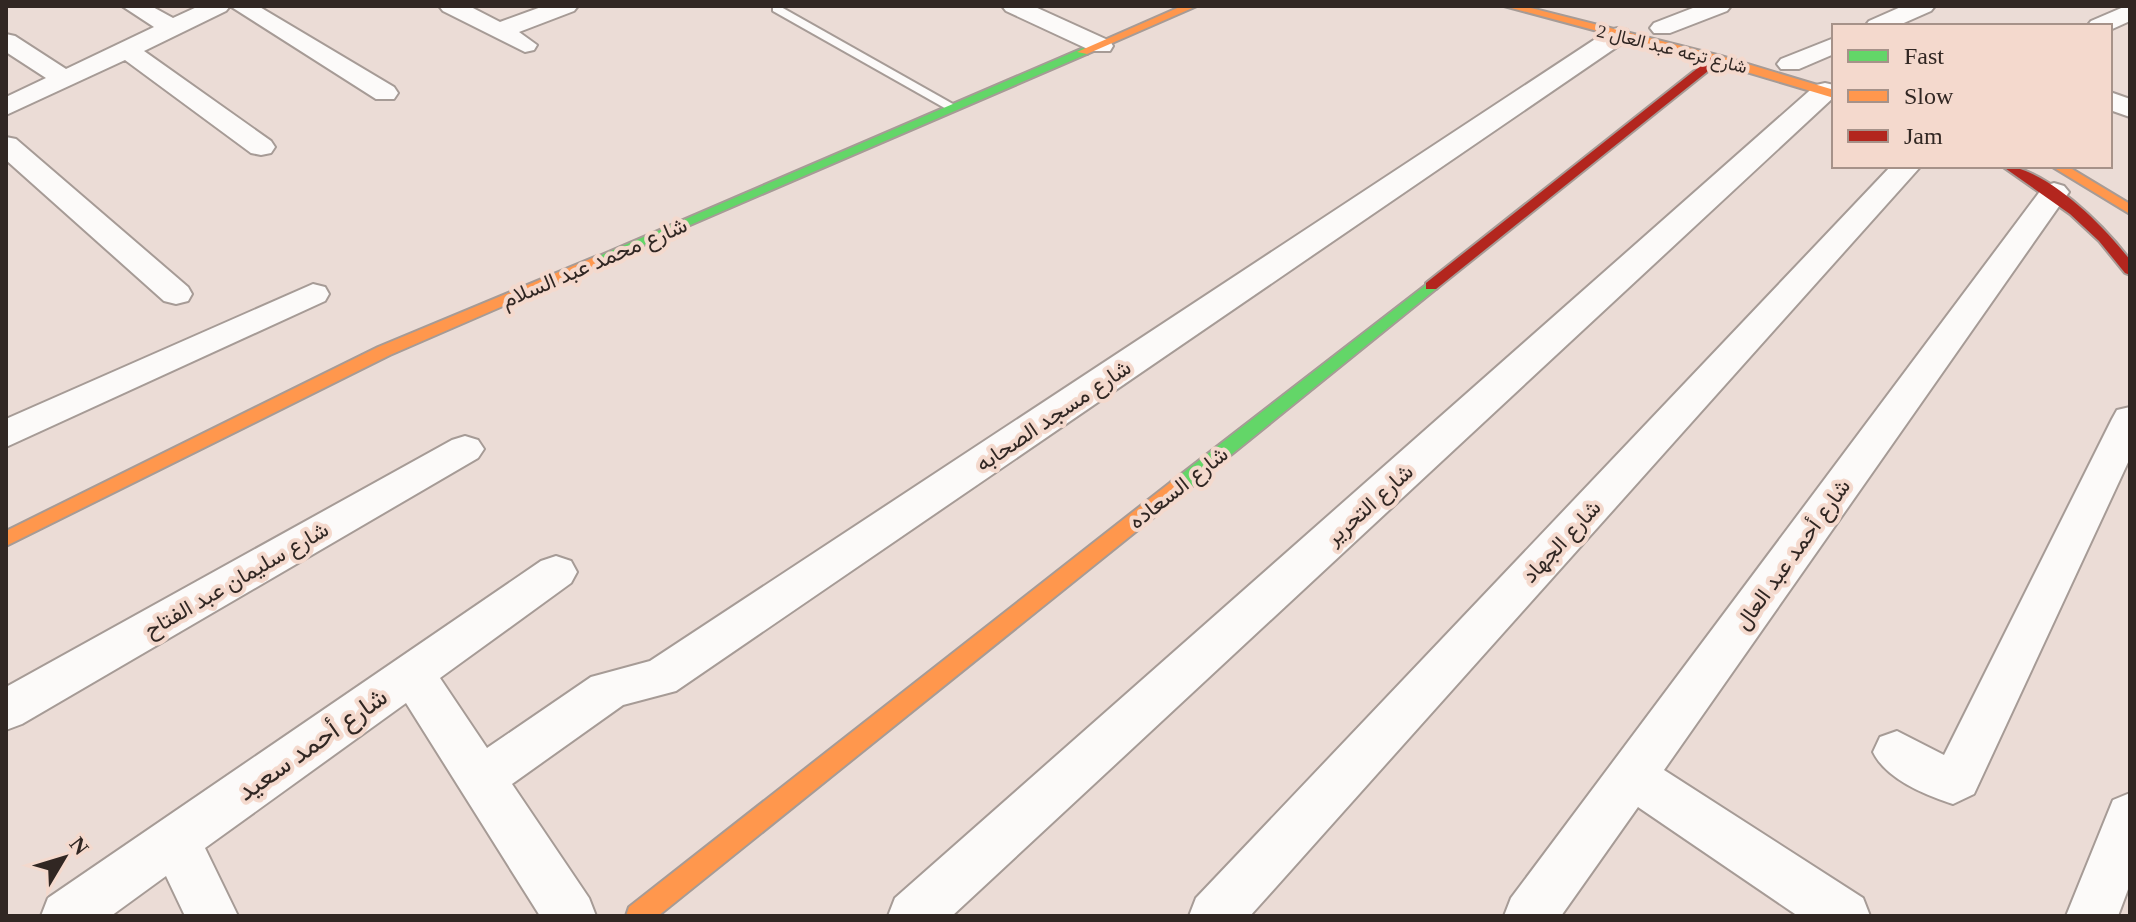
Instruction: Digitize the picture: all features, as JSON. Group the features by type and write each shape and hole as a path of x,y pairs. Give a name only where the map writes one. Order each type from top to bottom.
{"street":[{"path":"134,6 172,28"},
{"path":"6,107 218,6"},
{"path":"242,6 385,93"},
{"path":"499,31 566,6"},
{"path":"1014,6 1101,46"},
{"name":"شارع محمد عبد السلام","path":"6,539 384,351 1191,6"},
{"name":"شارع ترعه عبد العال 2","path":"1510,6 1831,88"},
{"name":"شارع ترعه عبد العال 2","path":"1576,6 1790,64 1831,88"},
{"path":"1662,28 1719,6"},
{"path":"1882,24 1923,6"},
{"path":"460,7 525,45"},
{"path":"2103,24 2130,12"},
{"name":"شارع مسجد الصحابه","path":"481,779 607,691 633,682 660,678 1618,35"},
{"path":"7,42 64,79"},
{"path":"1790,64 1832,46"},
{"path":"126,49 261,147"},
{"name":"شارع السعاده","path":"638,916 1717,59"},
{"name":"شارع التحرير","path":"914,916 1831,88"},
{"path":"6,145 176,294"},
{"name":"شارع الجهاد","path":"1215,916 1905,168"},
{"path":"2016,168 2056,179 2130,210"},
{"path":"2056,179 2130,270"},
{"name":"شارع أحمد عبد العال","path":"1530,916 2056,179"},
{"path":"6,434 313,294"},
{"path":"1897,752 1943,779 1953,782 1957,779 2130,419"},
{"name":"شارع سليمان عبد الفتاح","path":"6,710 465,449"},
{"name":"شارع أحمد سعيد","path":"67,916 556,572"},
{"path":"412,674 570,916"},
{"path":"1632,776 1844,916"},
{"path":"2092,916 2130,816"},
{"path":"175,840 212,916"}],"lane":[{"path":"777,9 954,108"}],"traffic: fast":[{"path":"597,260 1083,52"},
{"path":"1178,487 1431,286"}],"traffic: slow":[{"path":"1083,52 1191,6"},
{"path":"1510,6 1717,59 1832,93"},
{"path":"2061,168 2130,210"},
{"path":"6,539 384,351 597,260"},
{"path":"638,916 1178,487"}],"traffic: jam":[{"path":"1431,286 1717,59"},
{"path":"2012,168 2076,211 2118,253 2130,270"}]}
